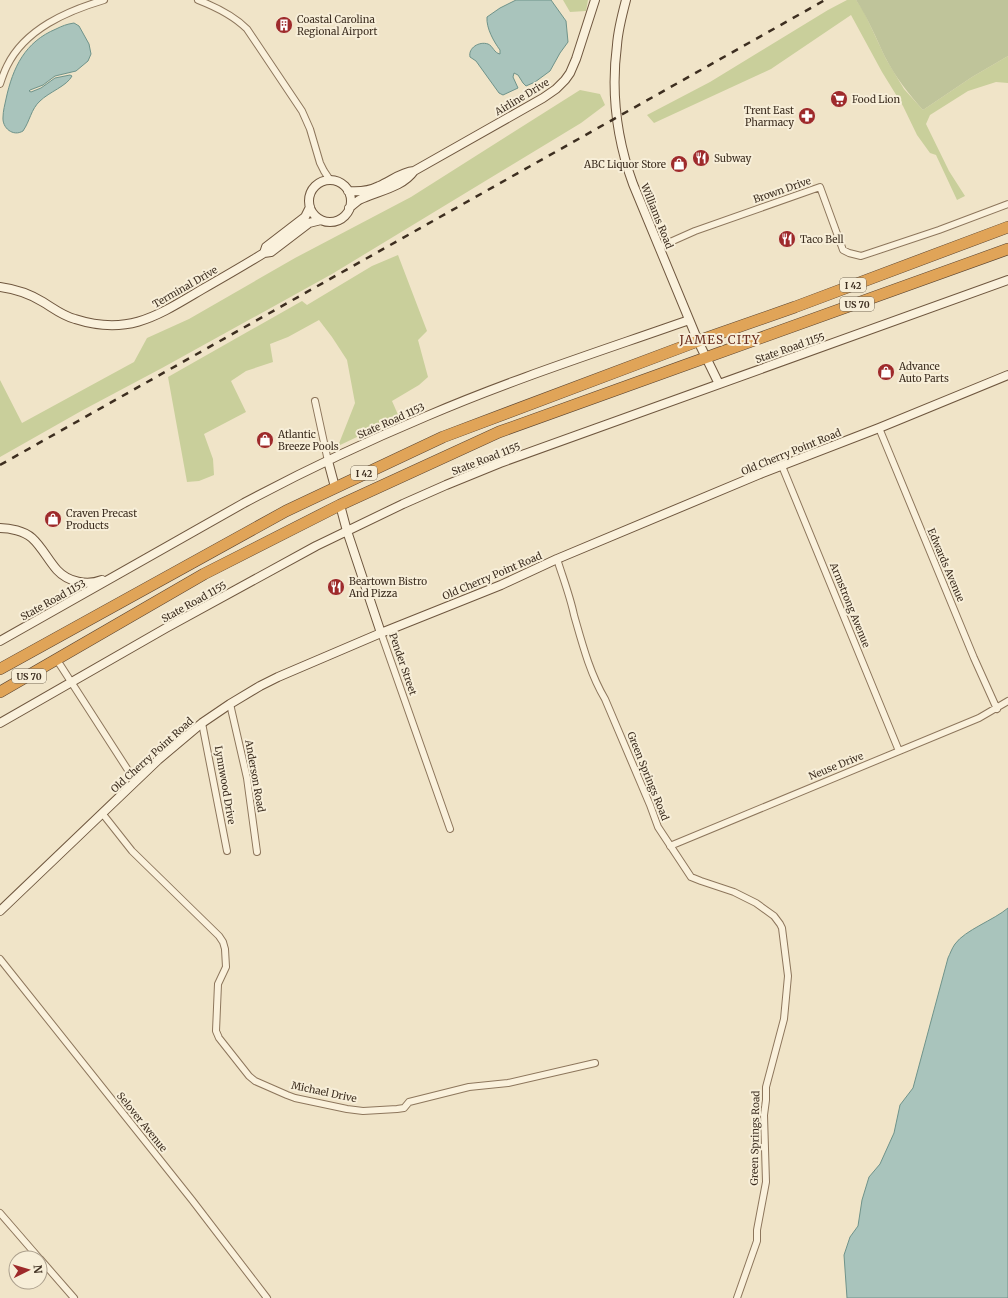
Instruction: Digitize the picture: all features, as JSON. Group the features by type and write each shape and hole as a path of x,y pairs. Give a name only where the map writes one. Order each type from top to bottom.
{"highway":[{"name":"I 42","path":"0,670 286,510 443,437 1008,227"},
{"name":"US 70","path":"0,692 204,574 340,505 499,432 1008,249"}],"street":[{"path":"0,84 7,66 22,44 41,27 83,6 104,0"},
{"path":"198,0 226,12 247,29 302,111 310,129 320,163 330,180 341,183 348,192 350,197 349,208"},
{"name":"Airline Drive","path":"414,171 543,98 556,89 565,80 573,66 595,0"},
{"name":"Williams Road","path":"626,0 617,44 615,66 615,96 626,166 689,320 719,384"},
{"path":"348,192 366,191 406,172 414,171"},
{"name":"Terminal Drive","path":"0,287 25,293 73,319 91,324 132,324 158,315 264,253 271,252 309,223 321,220 327,222 341,219 349,208 358,201 409,178 414,171"},
{"name":"Terminal Drive","path":"264,253 266,247 305,217 310,207 310,194 313,189 318,184 330,180"},
{"name":"Brown Drive","path":"659,247 695,231 820,187 843,250 854,256 861,256 939,230 1008,204"},
{"path":"310,207 312,212 321,220"},
{"name":"State Road 1155","path":"0,723 275,568 347,531 439,488 493,466 1008,280"},
{"name":"State Road 1153","path":"0,641 244,503 328,461 427,416 494,389 689,320"},
{"name":"Old Cherry Point Road","path":"0,912 158,760 202,723 230,704 278,677 501,584 557,559 1008,375"},
{"path":"315,401 335,487"},
{"name":"Edwards Avenue","path":"879,428 974,658 997,708"},
{"name":"Armstrong Avenue","path":"782,466 899,751"},
{"name":"Pender Street","path":"340,505 347,531 381,634 450,829"},
{"name":"State Road 1153","path":"0,528 11,528 31,537 58,571 70,579 81,583 87,583 99,582 116,576"},
{"name":"Green Springs Road","path":"557,559 577,629 597,685 605,699 658,827 691,877 734,892 756,903 774,916 782,928 788,976 784,1019 766,1086 764,1114 766,1182 757,1241 738,1298"},
{"path":"57,660 135,781"},
{"name":"Neuse Drive","path":"670,846 979,718 1008,701"},
{"name":"Anderson Road","path":"230,704 247,778 257,852"},
{"name":"Lynnwood Drive","path":"202,723 227,851"},
{"name":"Michael Drive","path":"102,813 132,851 219,936 223,942 226,967 218,984 216,1031 219,1038 249,1076 260,1084 296,1098 363,1111 397,1109 404,1108 409,1102 469,1087 508,1084 595,1063"},
{"name":"Selover Avenue","path":"0,959 192,1200 267,1298"},
{"path":"0,1213 33,1250"},
{"path":"48,1267 74,1298"}],"green space":[{"path":"563,0 588,0 586,11 570,12"},
{"path":"847,0 856,0 863,10 886,59 904,89 923,110 972,77 1008,56 1008,83 996,82 968,91 930,115 926,124 949,171 965,196 957,200 936,155 930,153 917,135 903,106 882,72 851,15 771,69 654,123 647,115 710,82"},
{"path":"856,0 1008,0 1008,56 972,77 923,110 893,72"},
{"path":"580,90 600,94 605,105 581,123 332,274 0,457 0,380 22,423 134,362 147,338 189,319 295,258 411,197"},
{"path":"398,255 427,331 418,340 428,377 419,385 392,401 399,417 338,446 355,403 347,360 319,320 288,337 270,344 273,362 246,371 231,381 246,412 204,434 213,459 214,475 199,481 187,482 168,377 302,301 307,305 372,266"}],"water":[{"path":"516,0 551,0 566,21 568,42 550,71 535,82 526,86 518,75 514,73 513,77 518,88 503,95 499,93 476,61 470,57 470,54 472,48 478,44 485,43 490,45 500,54 500,50 489,30 487,17"},
{"path":"74,23 79,26 89,44 91,54 88,61 76,71 55,76 43,85 30,90 29,91 31,92 41,88 55,78 70,75 72,76 70,80 37,104 23,131 19,133 12,132 4,125 3,115 12,76 22,57 28,48 45,34 62,26"},
{"path":"1008,908 1008,1298 847,1298 844,1255 850,1237 858,1226 862,1200 869,1177 880,1164 894,1133 900,1105 913,1088 948,958 954,946 966,934"}],"railway":[{"path":"0,465 825,0"}],"place":[{"name":"Coastal Carolina Regional Airport","path":"284,25"},
{"name":"Food Lion","path":"839,99"},
{"name":"Trent East Pharmacy","path":"807,116"},
{"name":"Subway","path":"701,158"},
{"name":"ABC Liquor Store","path":"679,164"},
{"name":"Taco Bell","path":"787,239"},
{"name":"Advance Auto Parts","path":"886,372"},
{"name":"Atlantic Breeze Pools","path":"265,440"},
{"name":"Craven Precast Products","path":"53,519"},
{"name":"Beartown Bistro And Pizza","path":"336,587"}],"district":[{"name":"JAMES CITY","path":"720,339"}]}
